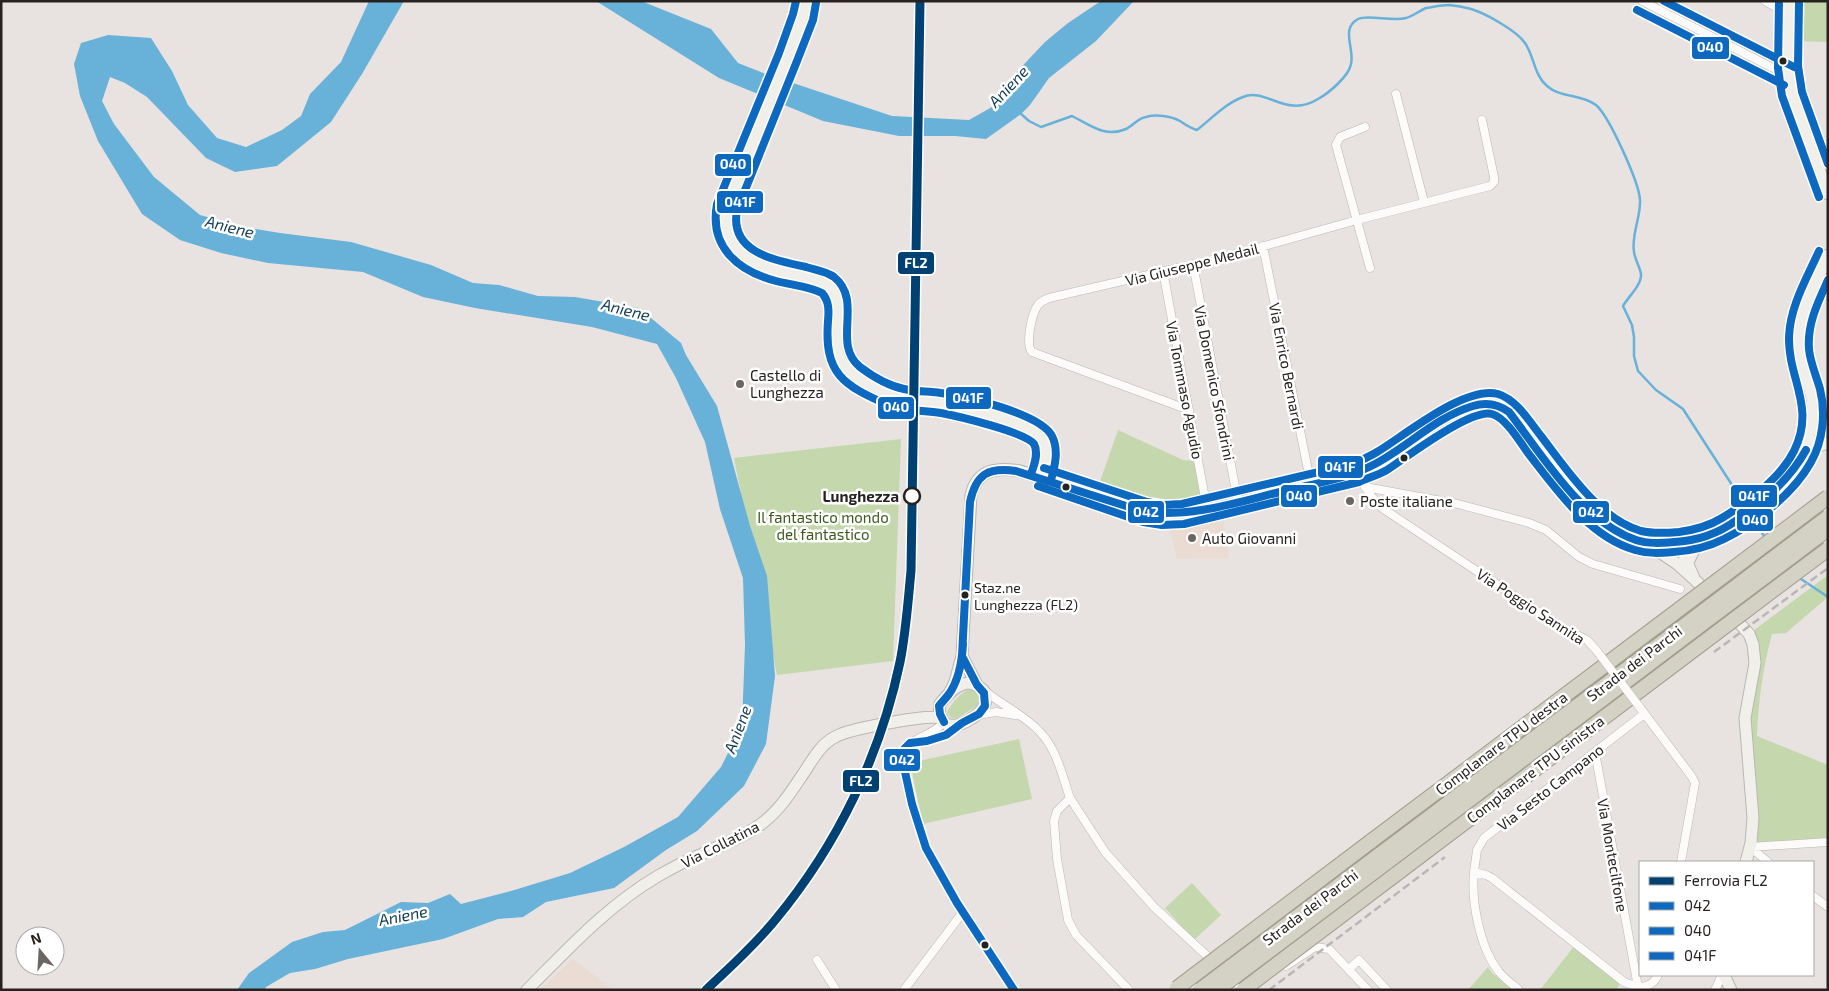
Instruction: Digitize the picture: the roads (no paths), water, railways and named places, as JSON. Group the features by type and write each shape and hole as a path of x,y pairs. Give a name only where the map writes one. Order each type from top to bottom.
{"highway":[{"name":"Complanare TPU destra","path":"1176,989 1828,497"},
{"name":"Strada dei Parchi","path":"1200,990 1382,859 1675,638 1828,517"},
{"name":"Strada dei Parchi","path":"1675,638 1828,529"},
{"name":"Complanare TPU sinistra","path":"1244,990 1828,549"},
{"name":"Strada dei Parchi","path":"1217,990 1382,859"}],"street":[{"path":"806,1 788,57 726,207 725,220 729,237 738,251 754,262 765,267 820,281 832,288 836,293 838,302 836,346 842,363 856,376 897,398 939,402 990,415 1038,434 1044,442 1046,453 1040,477"},
{"path":"1642,1 1789,76"},
{"path":"1764,1 1788,14"},
{"path":"1788,1 1789,76 1794,105 1828,194"},
{"path":"1396,94 1424,202"},
{"name":"Via Giuseppe Medail","path":"1188,410 1034,353 1028,346 1034,313 1037,307 1044,300 1263,246 1493,184 1494,177 1482,120"},
{"path":"1365,127 1340,137 1336,145 1370,268"},
{"name":"Via Enrico Bernardi","path":"1263,246 1311,485"},
{"path":"949,694 962,656 970,502 974,484 985,473 998,469 1014,470 1040,477 1145,512 1173,514 1207,509 1356,473 1390,456 1460,411 1479,404 1495,404 1509,412 1555,471 1591,510 1621,533 1635,540 1645,542 1675,542 1700,538 1726,528 1767,497 1790,473 1806,450 1811,432 1813,401 1800,355 1800,328 1804,309 1828,255"},
{"name":"Via Domenico Sfondrini","path":"1192,264 1238,502"},
{"name":"Via Tommaso Agudio","path":"1163,271 1207,509"},
{"path":"1813,401 1828,419"},
{"path":"1811,432 1819,428 1828,428"},
{"path":"1811,432 1828,442"},
{"path":"1806,450 1828,442"},
{"name":"Via Poggio Sannita","path":"1356,473 1374,500 1382,508 1560,627 1587,640 1597,651 1695,783 1681,861"},
{"path":"1365,487 1458,504 1529,523 1546,530 1579,557 1592,564 1680,589"},
{"path":"1688,562 1700,538"},
{"path":"1645,542 1676,562 1750,636 1755,663 1746,718 1753,808 1750,847 1746,861"},
{"path":"1675,542 1684,553 1695,580"},
{"path":"1675,542 1676,562"},
{"path":"962,656 985,695 985,703 977,715"},
{"path":"1019,716 996,712 977,715 952,726 943,720 940,704 949,694 965,684 979,687 1035,727 1056,755 1070,798 1106,852 1154,907 1244,990"},
{"name":"Via Collatina","path":"915,718 940,704"},
{"name":"Via Sesto Campano","path":"1474,872 1477,850 1484,838 1644,714"},
{"name":"Via Collatina","path":"527,990 596,922 627,896 682,862 740,837 762,824 791,792 826,743 842,733 861,728 915,718 935,717 943,720"},
{"path":"943,720 932,732 910,743 904,749 902,758 918,828 932,861 1014,990"},
{"path":"910,743 941,738 954,731 962,723"},
{"name":"Via Montecilfone","path":"1595,752 1638,987"},
{"path":"1070,798 1059,808 1054,821 1056,859 1068,920 1076,935 1129,990"},
{"path":"1750,847 1828,842"},
{"path":"1750,847 1767,861"},
{"path":"1519,990 1499,972 1490,957 1482,935 1473,898 1474,872 1492,878 1618,977 1631,985 1638,987 1651,984 1657,976"},
{"path":"1814,897 1828,907"},
{"path":"904,990 963,912"},
{"path":"1252,990 1315,947 1329,949 1368,990"},
{"path":"817,960 836,990"},
{"path":"1349,969 1360,960 1387,990"},
{"path":"1715,990 1722,976"},
{"path":"1724,976 1731,990"}],"water":[{"name":"Aniene","path":"369,1 404,1 362,74 331,122 277,166 235,172 206,158 147,97 125,83 110,77 102,101 114,124 154,177 200,215 244,227 351,242 431,265 473,283 499,285 538,296 575,297 639,308 681,343 686,355 717,406 750,526 767,576 775,676 766,744 744,786 697,831 666,850 614,888 546,902 523,917 498,919 443,939 348,959 315,969 290,973 264,990 237,990 249,973 292,942 323,932 345,930 401,902 428,903 450,894 461,904 511,891 570,873 624,847 678,817 721,767 742,725 745,645 743,578 720,509 705,442 676,378 657,344 592,327 475,308 423,297 363,272 268,263 221,253 180,240 142,214 98,141 80,96 74,64 81,43 108,35 151,38 172,71 188,105 217,138 246,147 282,130 301,116 310,94 341,62"},
{"name":"Aniene","path":"596,1 641,1 711,29 738,63 892,116 969,120 992,107 1013,76 1045,42 1068,23 1101,1 1134,1 1096,41 1049,78 1030,105 1021,114 986,139 955,136 899,136 823,121 719,78"}],"waterway":[{"path":"1020,113 1029,121 1041,127 1072,116 1098,129 1111,132 1129,128 1143,118 1159,116 1176,119 1197,130 1225,107 1243,97 1260,96 1286,105 1296,106 1318,99 1338,84 1347,74 1352,58 1349,40 1350,28 1358,19 1368,17 1400,19 1409,17 1426,8 1449,5 1471,9 1492,18 1521,38 1539,76 1547,86 1552,90 1584,99 1596,105 1615,135 1635,179 1640,200 1633,246 1641,278 1637,287 1623,306 1632,325 1634,356 1638,371 1656,390 1683,409 1743,502"},
{"path":"1750,514 1766,539"},
{"path":"1798,577 1828,597"}],"railway":[{"path":"1714,652 1828,568"},
{"path":"1269,990 1445,857"}],"rail line":[{"name":"FL2","path":"706,990 768,929 798,891 837,830 868,766 881,732 900,662 911,571 920,1"}],"place":[{"name":"Castello di Lunghezza","path":"740,384"},
{"name":"Lunghezza","path":"912,496"},
{"name":"Poste italiane","path":"1350,501"},
{"name":"Auto Giovanni","path":"1192,538"},
{"name":"Staz.ne Lunghezza (FL2)","path":"965,595"}],"park label":[{"name":"Il fantastico mondo del fantastico","path":"823,526"}]}
